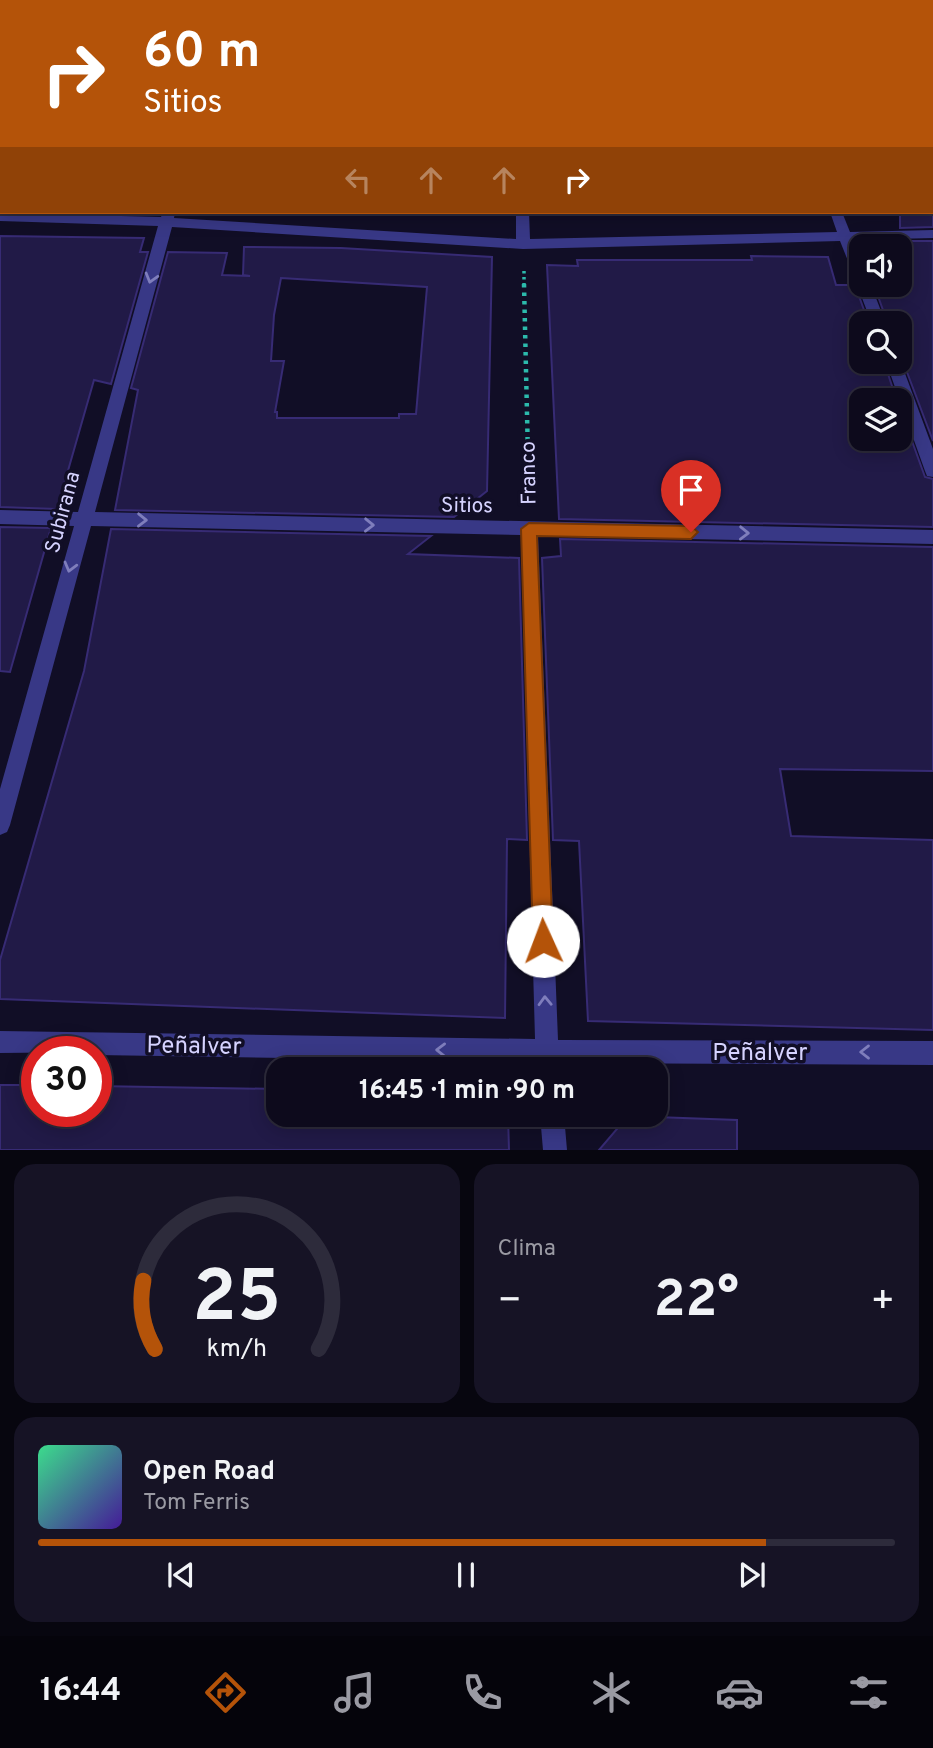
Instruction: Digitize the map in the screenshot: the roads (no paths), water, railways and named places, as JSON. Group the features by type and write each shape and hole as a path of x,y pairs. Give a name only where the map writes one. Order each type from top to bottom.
{"street":[{"path":"522,214 523,244"},
{"path":"837,214 849,244"},
{"path":"0,217 168,217 523,244 933,234"},
{"name":"Subirana","path":"0,825 168,217"},
{"path":"897,374 933,471"},
{"name":"Sitios","path":"0,517 933,537"},
{"name":"Franco","path":"529,529 547,1057"},
{"name":"Peñalver","path":"0,1042 456,1057"},
{"name":"Peñalver","path":"668,1057 933,1052"},
{"path":"553,1127 555,1150"}]}
